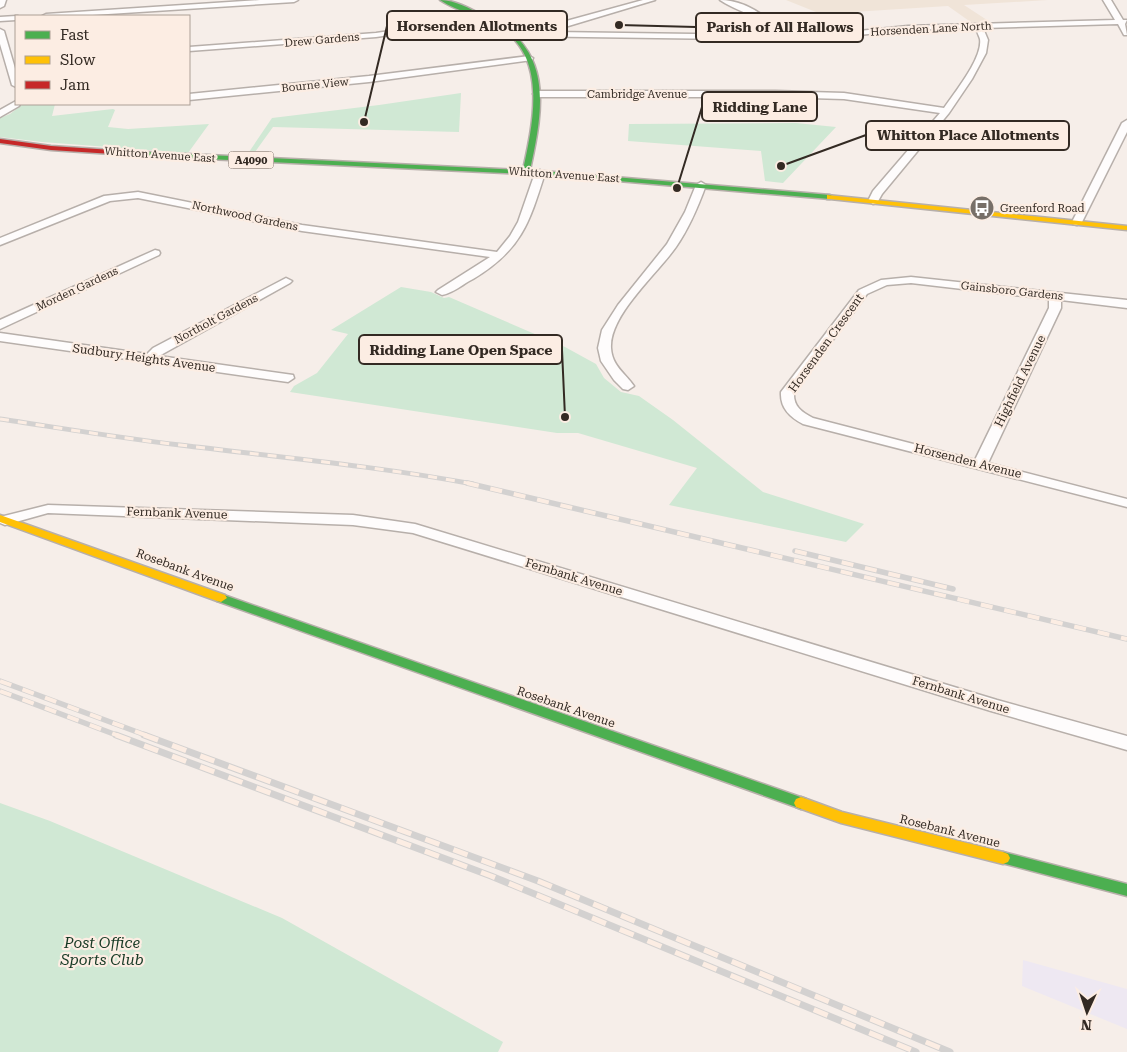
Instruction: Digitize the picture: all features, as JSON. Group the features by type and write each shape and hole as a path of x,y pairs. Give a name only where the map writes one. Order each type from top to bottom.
{"street":[{"path":"0,6 2,0"},
{"path":"79,15 146,13 294,0"},
{"name":"Horsenden Lane North","path":"443,0 514,34 820,38 890,29 1124,22"},
{"path":"548,34 553,29 562,25 651,0"},
{"path":"724,0 757,16 771,27 779,38"},
{"path":"1106,0 1124,22 1127,33"},
{"path":"0,19 15,18"},
{"name":"Drew Gardens","path":"190,49 376,35 484,19"},
{"path":"874,201 877,193 946,111 968,79 982,53 984,40 978,26"},
{"path":"0,31 15,82"},
{"path":"514,34 530,58 537,94 537,122 534,143 526,171"},
{"name":"Bourne View","path":"190,97 355,81 530,58"},
{"name":"Cambridge Avenue","path":"537,94 828,96 866,98 946,111"},
{"path":"0,114 15,105"},
{"path":"1077,222 1127,123"},
{"name":"Whitton Avenue East","path":"0,141 191,158 420,165 540,172 874,201 1127,228"},
{"path":"442,292 498,255 514,238 524,220 540,172"},
{"path":"628,386 617,376 609,364 605,351 605,340 624,304 678,236 701,185"},
{"name":"Northwood Gardens","path":"0,242 108,198 138,195 302,228 498,255"},
{"name":"Morden Gardens","path":"0,324 155,253"},
{"name":"Gainsboro Gardens","path":"898,280 1127,304"},
{"name":"Horsenden Crescent","path":"808,421 792,411 787,399 788,392 863,292 885,282 898,280"},
{"name":"Northolt Gardens","path":"149,359 157,351 286,281"},
{"name":"Highfield Avenue","path":"980,464 1055,308 1055,296"},
{"name":"Sudbury Heights Avenue","path":"0,337 288,378"},
{"name":"Horsenden Avenue","path":"808,421 1127,503"},
{"name":"Fernbank Avenue","path":"3,519 48,509 353,520 415,529 997,706 1127,743"},
{"name":"Rosebank Avenue","path":"3,519 489,694 841,817 1127,890"}],"shaded area":[{"path":"786,0 1048,0 964,5 990,22 972,23 948,6 821,14"},
{"path":"1023,960 1127,989 1127,1029 1022,986"}],"green space":[{"path":"461,93 459,132 273,127 255,152 249,152 272,118"},
{"path":"22,105 55,105 52,116 113,109 115,110 108,127 128,129 209,124 188,153 0,137 0,118 10,114"},
{"path":"796,123 836,127 783,183 765,181 761,151 628,141 629,124"},
{"path":"401,287 431,292 444,298 449,297 565,347 596,364 604,378 621,392 639,396 673,420 763,492 864,524 846,542 669,505 697,468 578,433 557,433 290,392 294,386 317,373 348,334 331,330"},
{"name":"Post Office Sports Club","path":"0,803 50,821 282,918 503,1042 498,1052 0,1052"}],"railway":[{"path":"0,419 112,436 364,467 467,483"},
{"path":"467,483 473,484"},
{"path":"467,483 1127,639"},
{"path":"795,551 953,589"},
{"path":"0,681 148,736"},
{"path":"0,691 119,736"},
{"path":"116,735 491,876 916,1052"},
{"path":"144,735 538,881 950,1052"}],"traffic: fast":[{"path":"443,0 484,17 506,29 520,42 530,58 535,76 537,95 534,134 526,171"},
{"path":"143,154 548,173 830,197"},
{"path":"221,598 801,803"},
{"path":"1003,858 1127,890"}],"traffic: slow":[{"path":"830,197 1127,228"},
{"path":"0,518 221,598"},
{"path":"801,803 841,817 1003,858"}],"traffic: jam":[{"path":"0,141 51,148 143,154"}],"place":[{"name":"Parish of All Hallows","path":"619,25"},
{"name":"Horsenden Allotments","path":"364,122"},
{"name":"Whitton Place Allotments","path":"781,166"},
{"name":"Ridding Lane","path":"677,188"},
{"name":"Greenford Road","path":"982,208"},
{"name":"Ridding Lane Open Space","path":"565,417"}]}
